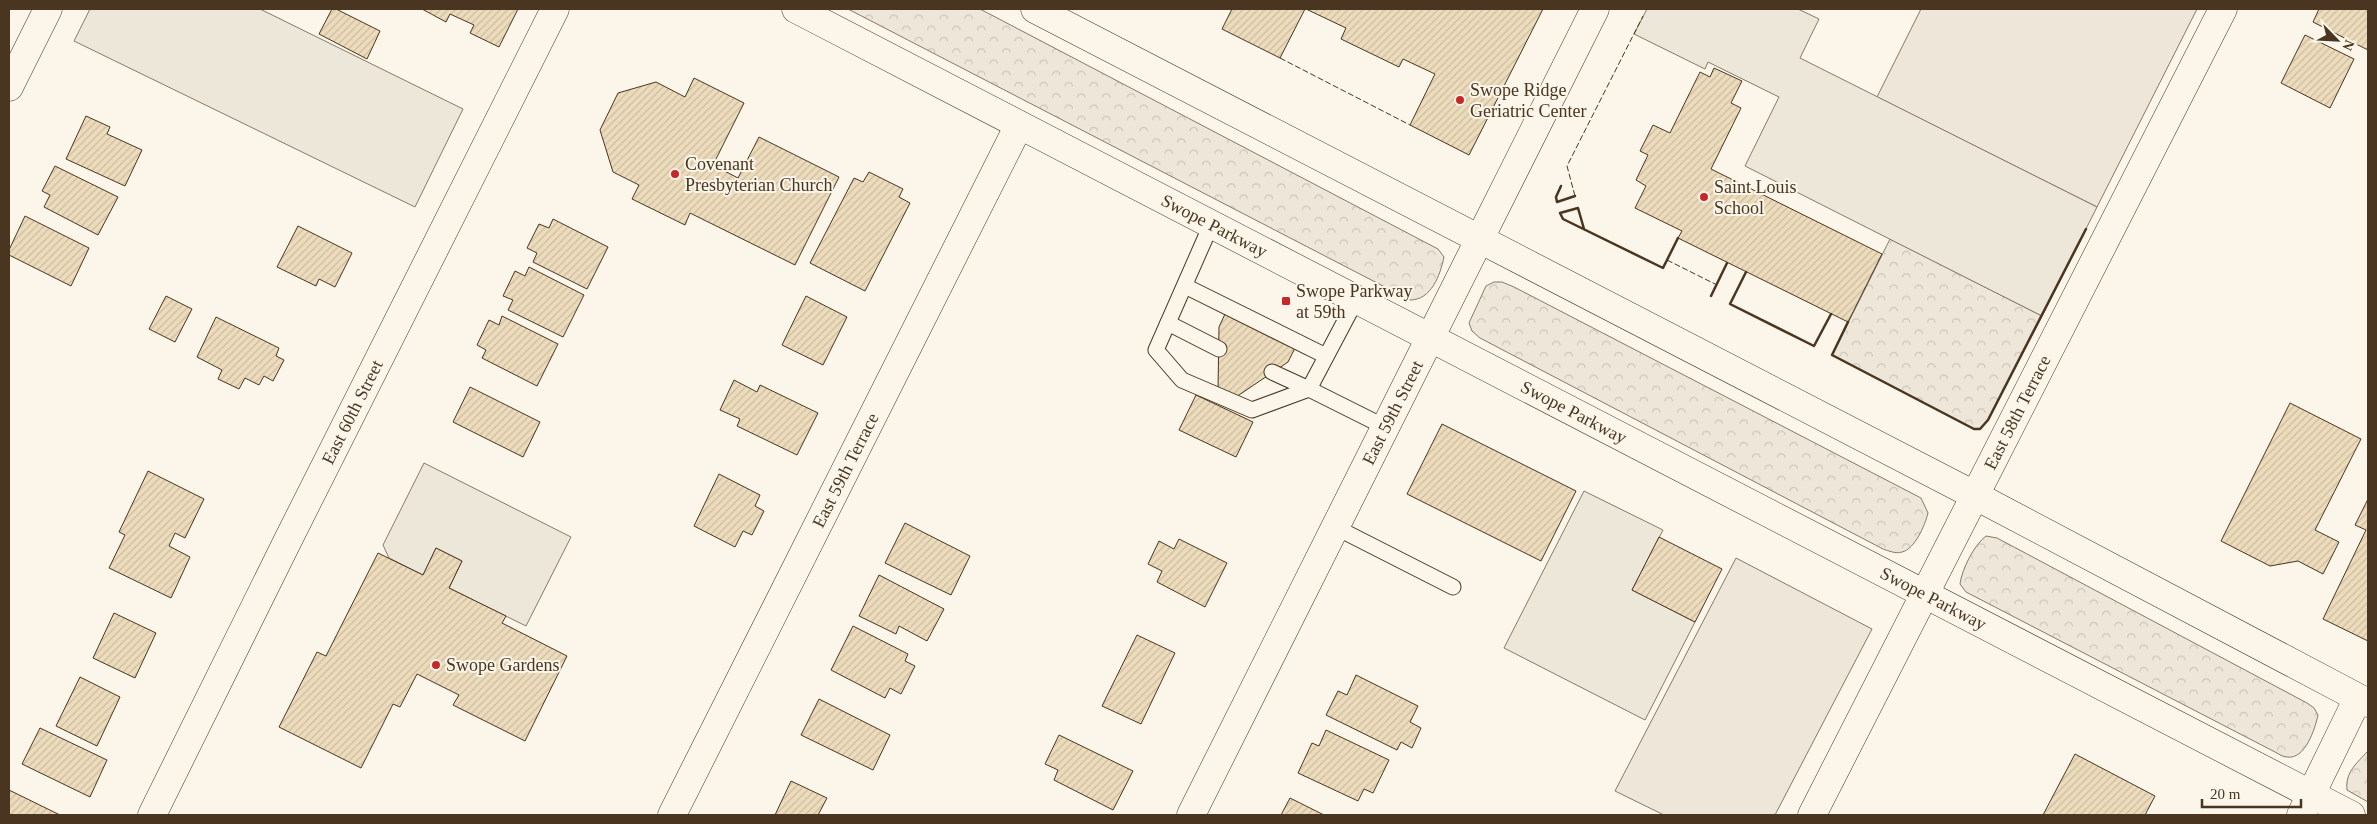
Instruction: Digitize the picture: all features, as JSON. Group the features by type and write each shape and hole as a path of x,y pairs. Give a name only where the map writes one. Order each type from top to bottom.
{"street":[{"path":"9,88 48,9"},
{"name":"East 60th Street","path":"152,815 555,9"},
{"name":"Swope Parkway","path":"796,9 1924,594 2306,805 2351,815"},
{"path":"1035,9 1478,240 1976,496 2363,700 2306,805"},
{"name":"East 59th Street","path":"1190,815 1595,9"},
{"name":"East 58th Terrace","path":"1812,815 2223,9"},
{"name":"East 59th Terrace","path":"672,815 1019,125"}],"lane":[{"path":"1211,224 1156,350 1182,380 1252,410 1309,389 1356,300"},
{"path":"1185,286 1326,356"},
{"path":"1168,323 1218,349"},
{"path":"1272,372 1385,427"},
{"path":"1335,527 1453,587"}],"green space":[{"path":"848,9 980,9 1438,249 1444,257 1437,279 1424,296 1410,300"},
{"path":"1921,9 2197,9 2097,207 1877,97"},
{"path":"1890,239 2042,316 1988,420 1980,429 1974,429 1832,355"},
{"path":"1494,282 1502,282 1514,287 1921,498 1928,513 1919,536 1907,550 1900,553 1883,549 1480,338 1472,331 1469,323 1486,286"},
{"path":"1986,536 1997,538 2307,703 2314,708 2318,715 2304,749 2293,757 2282,756 1966,592 1960,584 1963,571 1973,551"},
{"path":"1736,558 1872,629 1775,815 1664,815 1615,791"},
{"path":"2368,751 2368,802 2347,790 2347,784 2353,768"}],"shaded area":[{"path":"90,9 260,9 463,109 415,207 74,41"},
{"path":"1647,9 1798,9 1819,19 1800,58 2097,207 2042,316 1745,166 1779,97 1708,62 1705,69 1634,34"},
{"path":"424,463 571,537 526,626 449,588 462,561 436,548 423,575 389,558 383,545"},
{"path":"1584,491 1663,530 1632,590 1695,622 1645,720 1504,648"}],"building":[{"path":"332,9 336,9 380,31 367,59 319,34"},
{"path":"422,9 518,9 499,47 470,33 474,25 450,14 446,22"},
{"path":"1232,9 1305,9 1280,58 1222,29"},
{"name":"Swope Ridge Geriatric Center","path":"1306,9 1543,9 1469,155 1410,125 1435,74 1403,59 1399,67 1341,39 1346,28"},
{"path":"2319,9 2368,9 2368,50 2313,22"},
{"path":"2305,35 2354,59 2330,108 2281,83"},
{"name":"Saint Louis School","path":"1714,68 1742,81 1731,103 1741,108 1711,169 1882,254 1848,322 1678,238 1682,231 1635,208 1646,186 1636,180 1648,155 1640,151 1653,125 1670,133 1700,72 1710,77"},
{"name":"Covenant Presbyterian Church","path":"694,78 744,103 713,165 738,178 759,137 839,177 795,265 690,213 685,225 632,199 639,185 613,172 600,130 618,93 656,82 685,97"},
{"path":"86,116 110,127 107,134 142,150 125,186 66,159"},
{"path":"55,166 118,197 98,235 44,207 50,195 42,191"},
{"path":"869,172 903,189 899,197 910,203 865,291 810,263 854,178 863,182"},
{"path":"25,216 89,248 71,286 9,255 9,250"},
{"path":"553,219 608,247 587,289 533,262 537,253 527,248 539,224 549,228"},
{"path":"298,226 352,253 335,287 319,279 316,286 277,267"},
{"path":"529,267 584,295 563,337 508,310 513,300 503,296 515,271 525,276"},
{"path":"166,296 192,309 175,342 149,329"},
{"path":"806,296 847,317 823,365 782,345"},
{"path":"1225,314 1295,348 1288,362 1233,399 1218,390 1219,327"},
{"path":"502,316 558,344 537,386 482,358 486,350 477,345 489,320 499,325"},
{"path":"216,317 279,348 276,356 284,360 273,381 264,376 259,385 245,378 239,389 218,379 222,370 197,357"},
{"path":"734,380 757,392 760,385 818,413 797,455 737,426 740,419 720,410"},
{"path":"470,387 540,422 523,457 453,422"},
{"path":"1196,395 1253,422 1236,457 1179,430"},
{"path":"2290,403 2361,439 2315,530 2339,542 2323,574 2298,561 2270,566 2221,541"},
{"path":"1442,424 1576,491 1541,561 1407,494"},
{"path":"148,471 204,499 185,538 175,533 169,546 190,557 171,598 109,568 125,535 119,532"},
{"path":"719,474 760,495 755,506 764,511 752,535 743,531 735,547 694,526"},
{"path":"2368,499 2368,641 2323,619 2366,530 2355,525"},
{"path":"905,523 970,556 951,595 885,563"},
{"path":"1659,537 1722,569 1695,622 1632,590"},
{"path":"1179,539 1227,563 1205,607 1157,582 1162,571 1148,564 1159,541 1174,549"},
{"name":"Swope Gardens","path":"436,548 462,561 449,588 506,616 502,623 567,656 525,741 453,705 459,695 417,674 400,707 393,704 361,768 279,727 317,652 326,656 378,553 423,575"},
{"path":"879,575 944,609 927,641 899,626 896,634 859,616"},
{"path":"114,613 156,633 135,678 93,658"},
{"path":"853,626 908,654 905,661 915,666 901,694 890,688 885,698 831,670"},
{"path":"1137,635 1175,653 1141,724 1102,706"},
{"path":"1356,675 1418,706 1410,722 1421,728 1412,748 1401,742 1397,750 1326,715 1338,691 1347,695"},
{"path":"80,677 120,697 97,746 56,726"},
{"path":"819,699 890,735 873,770 801,735"},
{"path":"40,728 107,760 90,797 22,764"},
{"path":"1326,730 1389,760 1373,793 1364,789 1358,801 1298,773 1312,743 1319,746"},
{"path":"1059,735 1133,771 1113,810 1054,780 1058,770 1045,764"},
{"path":"2075,754 2155,796 2145,815 2043,815"},
{"path":"791,781 827,798 818,815 775,815"},
{"path":"9,790 60,815 9,815"},
{"path":"1290,798 1324,815 1281,815"}],"fence":[{"path":"1575,196 1567,166 1643,16"},
{"path":"1280,58 1410,125"},
{"path":"1667,260 1717,285"}],"wall":[{"path":"1561,186 1556,197 1557,202 1575,196"},
{"path":"1584,229 1578,208 1560,213 1563,219 1663,268 1678,238"},
{"path":"1848,322 1832,355 1974,429 1980,429 1988,420 2086,229"},
{"path":"1711,296 1727,263"},
{"path":"1746,272 1730,304 1814,346 1831,314"}],"place":[{"name":"Swope Ridge Geriatric Center","path":"1460,100"},
{"name":"Covenant Presbyterian Church","path":"675,174"},
{"name":"Saint Louis School","path":"1704,197"},
{"name":"Swope Parkway at 59th","path":"1286,301"},
{"name":"Swope Gardens","path":"436,665"}]}
